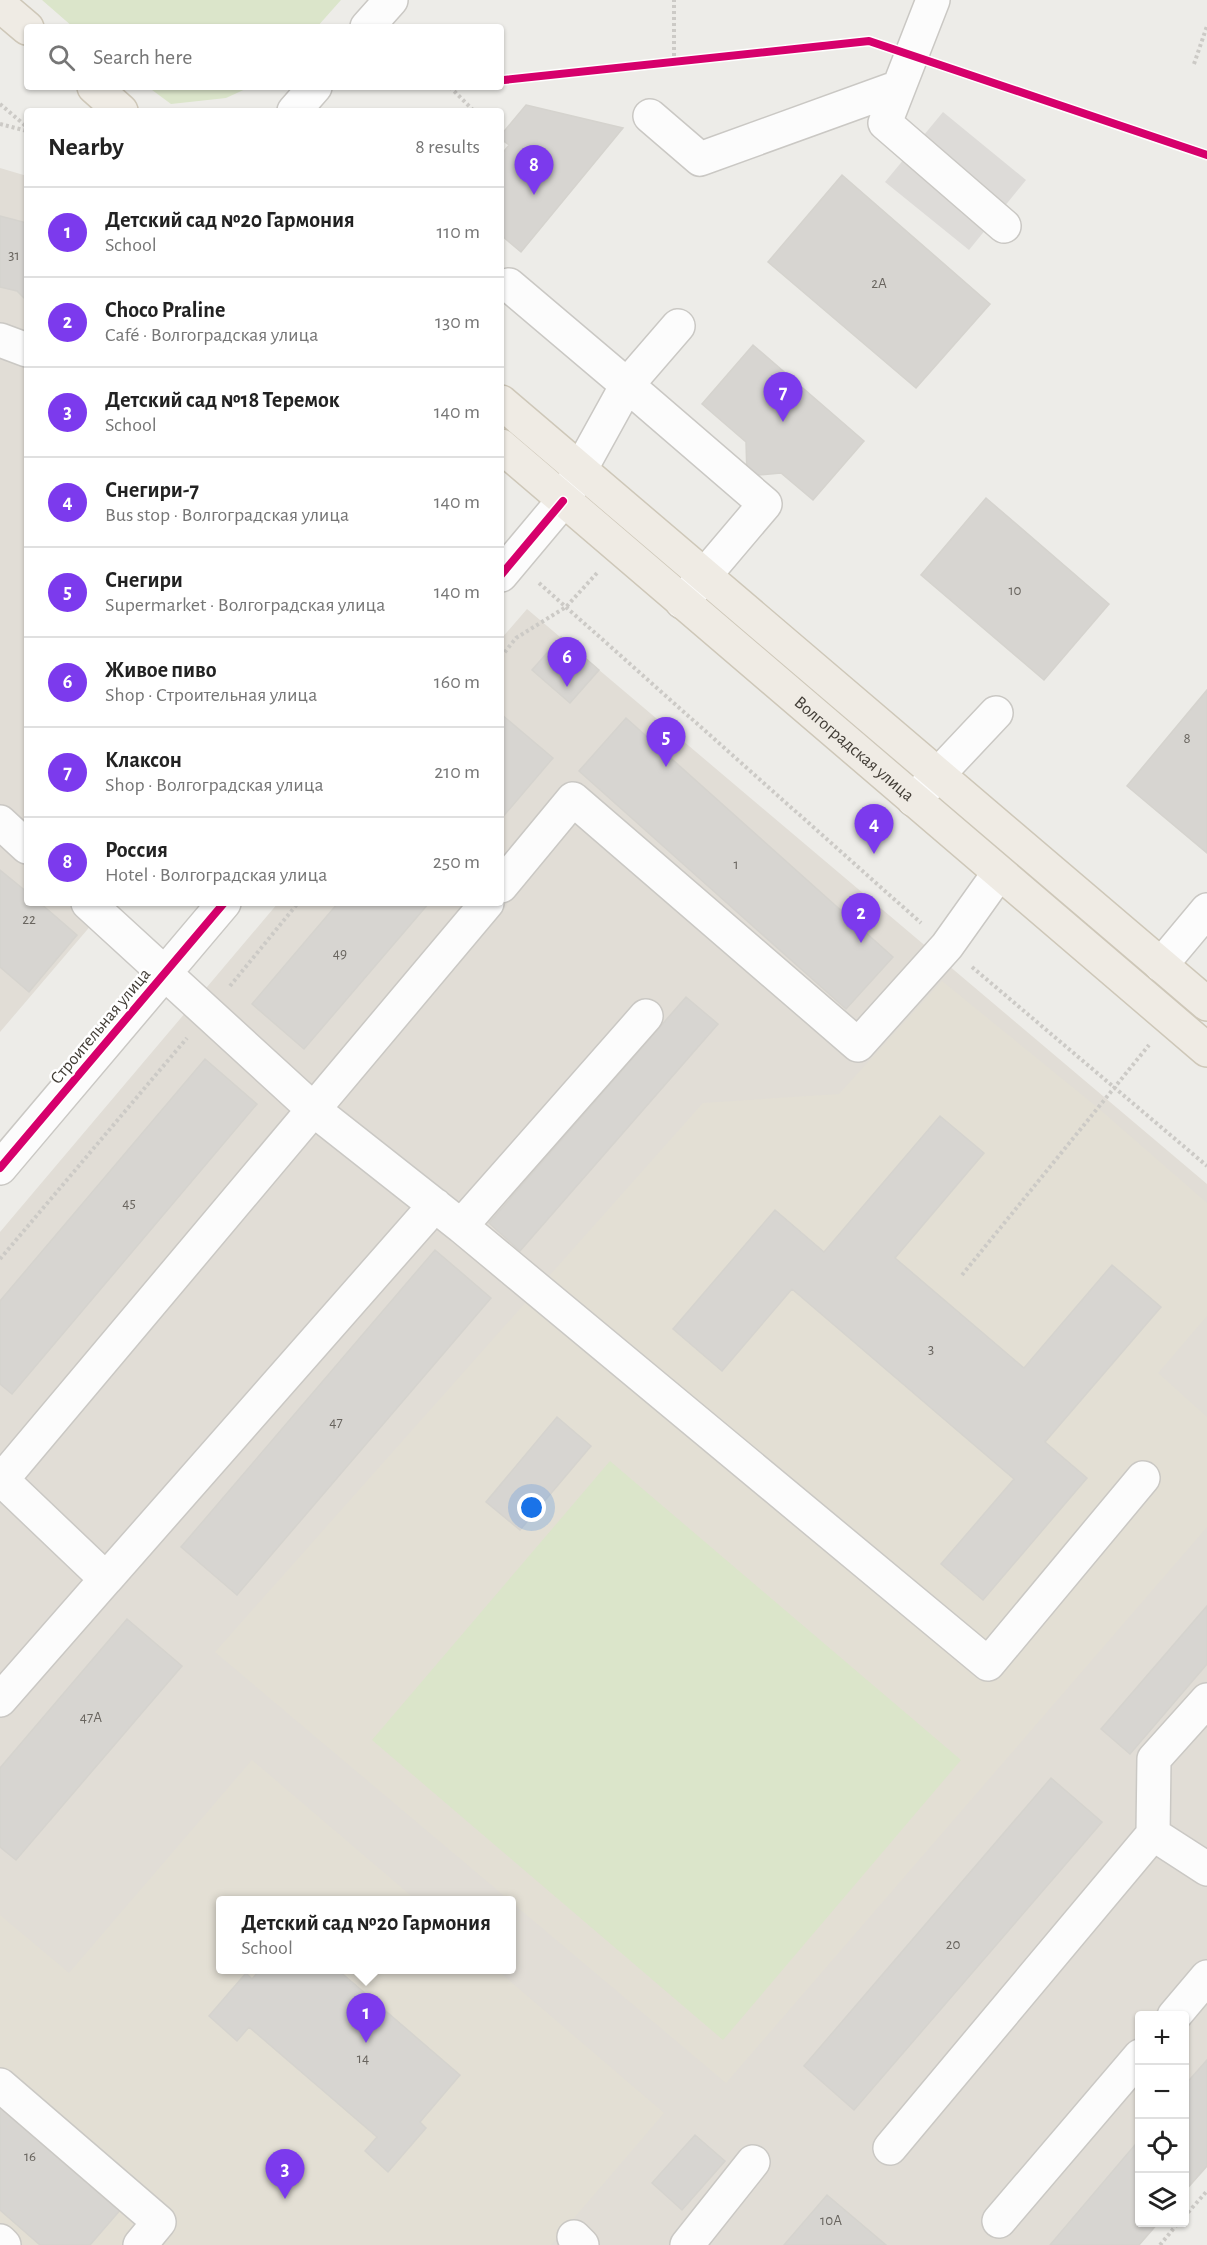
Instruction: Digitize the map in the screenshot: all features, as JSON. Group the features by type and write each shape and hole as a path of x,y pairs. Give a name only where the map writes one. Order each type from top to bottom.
{"main road":[{"path":"0,5 24,25"},
{"path":"96,90 118,108"},
{"path":"504,405 1207,1004"},
{"name":"Волгоградская улица","path":"504,449 1207,1050"}],"street":[{"path":"370,24 391,0"},
{"path":"933,0 885,123 1004,226"},
{"path":"650,116 700,159 899,87"},
{"path":"297,108 312,90"},
{"path":"509,285 765,504 682,602"},
{"path":"507,568 563,501 627,385 678,326"},
{"path":"0,340 24,349"},
{"path":"914,800 996,713"},
{"path":"504,882 573,800 858,1045 947,946 999,873"},
{"path":"0,822 24,844"},
{"path":"91,906 314,1110 461,1226 988,1664 1143,1478"},
{"name":"Строительная улица","path":"0,1168 221,906"},
{"path":"106,1579 1,1480 484,906"},
{"path":"1161,965 1207,910"},
{"path":"461,1226 646,1016"},
{"path":"0,1700 435,1205"},
{"path":"890,2148 1153,1834 1154,1760 1207,1700"},
{"path":"1153,1834 1207,1869"},
{"path":"1178,2011 1207,1977"},
{"path":"999,2221 1135,2062"},
{"path":"0,2085 159,2222 140,2245"},
{"path":"687,2245 753,2162"},
{"path":"0,2241 4,2245"}],"path":[{"path":"674,0 674,62"},
{"path":"1194,64 1207,26"},
{"path":"453,90 471,108"},
{"path":"0,104 24,126"},
{"path":"0,124 24,128"},
{"path":"504,653 516,638 566,607 620,548"},
{"path":"507,568 566,607 947,946 1207,1166"},
{"path":"0,1259 296,906"},
{"path":"962,1275 1170,1019"},
{"path":"1189,2212 1207,2191"},
{"path":"1160,2245 1176,2227"}],"shaded area":[{"path":"943,112 1026,180 969,250 885,182"},
{"path":"0,168 24,175 24,906 107,906 0,1032"},
{"path":"527,609 1207,1184 1207,2148 1189,2169 1189,2011 1135,2011 1137,2227 1124,2245 0,2245 0,1232 275,906 504,906 504,636"},
{"path":"942,981 1098,1108 1207,1203 1207,1316 1158,1373 1207,1417 1207,1527 726,2083 516,1906 516,1896 504,1896 215,1652 703,1103 839,1094"},
{"path":"252,1760 411,1896 216,1896 216,1974 502,1974 664,2113 551,2245 0,2245 0,1915 69,1973"}],"green space":[{"path":"42,0 341,0 320,24 70,24"},
{"path":"152,90 243,90 226,98 171,104"},
{"path":"610,1461 961,1760 723,2040 372,1740"}],"building":[{"path":"526,105 623,128 521,252 504,238 504,151 509,145 504,141 504,131"},
{"path":"842,175 990,304 916,388 768,262"},
{"path":"0,216 24,222 24,298 17,291 0,287"},
{"path":"753,345 864,441 813,500 781,473 747,476 746,442 702,404"},
{"path":"986,498 1109,604 1044,680 921,575"},
{"path":"561,637 599,670 570,703 532,670"},
{"path":"1207,690 1207,853 1127,786"},
{"path":"504,717 553,758 504,815"},
{"path":"626,718 893,957 846,1009 579,771"},
{"path":"0,870 24,890 24,906 43,906 77,935 29,992 0,967"},
{"path":"335,906 426,906 304,1049 252,1004"},
{"path":"686,997 718,1024 520,1251 489,1223"},
{"path":"205,1059 257,1104 12,1394 0,1384 0,1301"},
{"path":"940,1116 984,1153 895,1258 1024,1368 1112,1265 1161,1307 1045,1442 1087,1478 983,1600 941,1564 1014,1479 792,1289 722,1371 673,1329 775,1210 824,1252"},
{"path":"435,1250 491,1298 237,1595 181,1547"},
{"path":"557,1417 591,1446 520,1530 486,1502"},
{"path":"1207,1606 1207,1664 1130,1754 1101,1729"},
{"path":"127,1619 182,1666 16,1860 0,1847 0,1768"},
{"path":"1051,1778 1102,1822 854,2110 804,2066"},
{"path":"245,1974 252,1979 256,1974 343,1974 460,2075 420,2122 426,2128 388,2172 365,2151 377,2137 249,2027 237,2041 209,2016"},
{"path":"1207,2060 1207,2166 1189,2186 1189,2119 1189,2080"},
{"path":"0,2104 121,2209 90,2245 40,2245 0,2210"},
{"path":"695,2135 725,2161 682,2210 652,2183"},
{"path":"1135,2145 1135,2227 1155,2227 1139,2245 1050,2245"},
{"path":"827,2195 886,2245 784,2245"}],"cycle path":[{"path":"504,80 869,41 1207,155"},
{"path":"504,571 563,501"},
{"path":"0,1168 221,906"}],"place":[{"name":"Россия","path":"534,195"},
{"name":"Клаксон","path":"783,422"},
{"name":"Живое пиво","path":"567,687"},
{"name":"Снегири","path":"666,767"},
{"name":"Снегири-7","path":"874,854"},
{"name":"Choco Praline","path":"861,943"},
{"name":"Детский сад №20 Гармония","path":"366,2043"},
{"name":"Детский сад №18 Теремок","path":"285,2199"}]}
